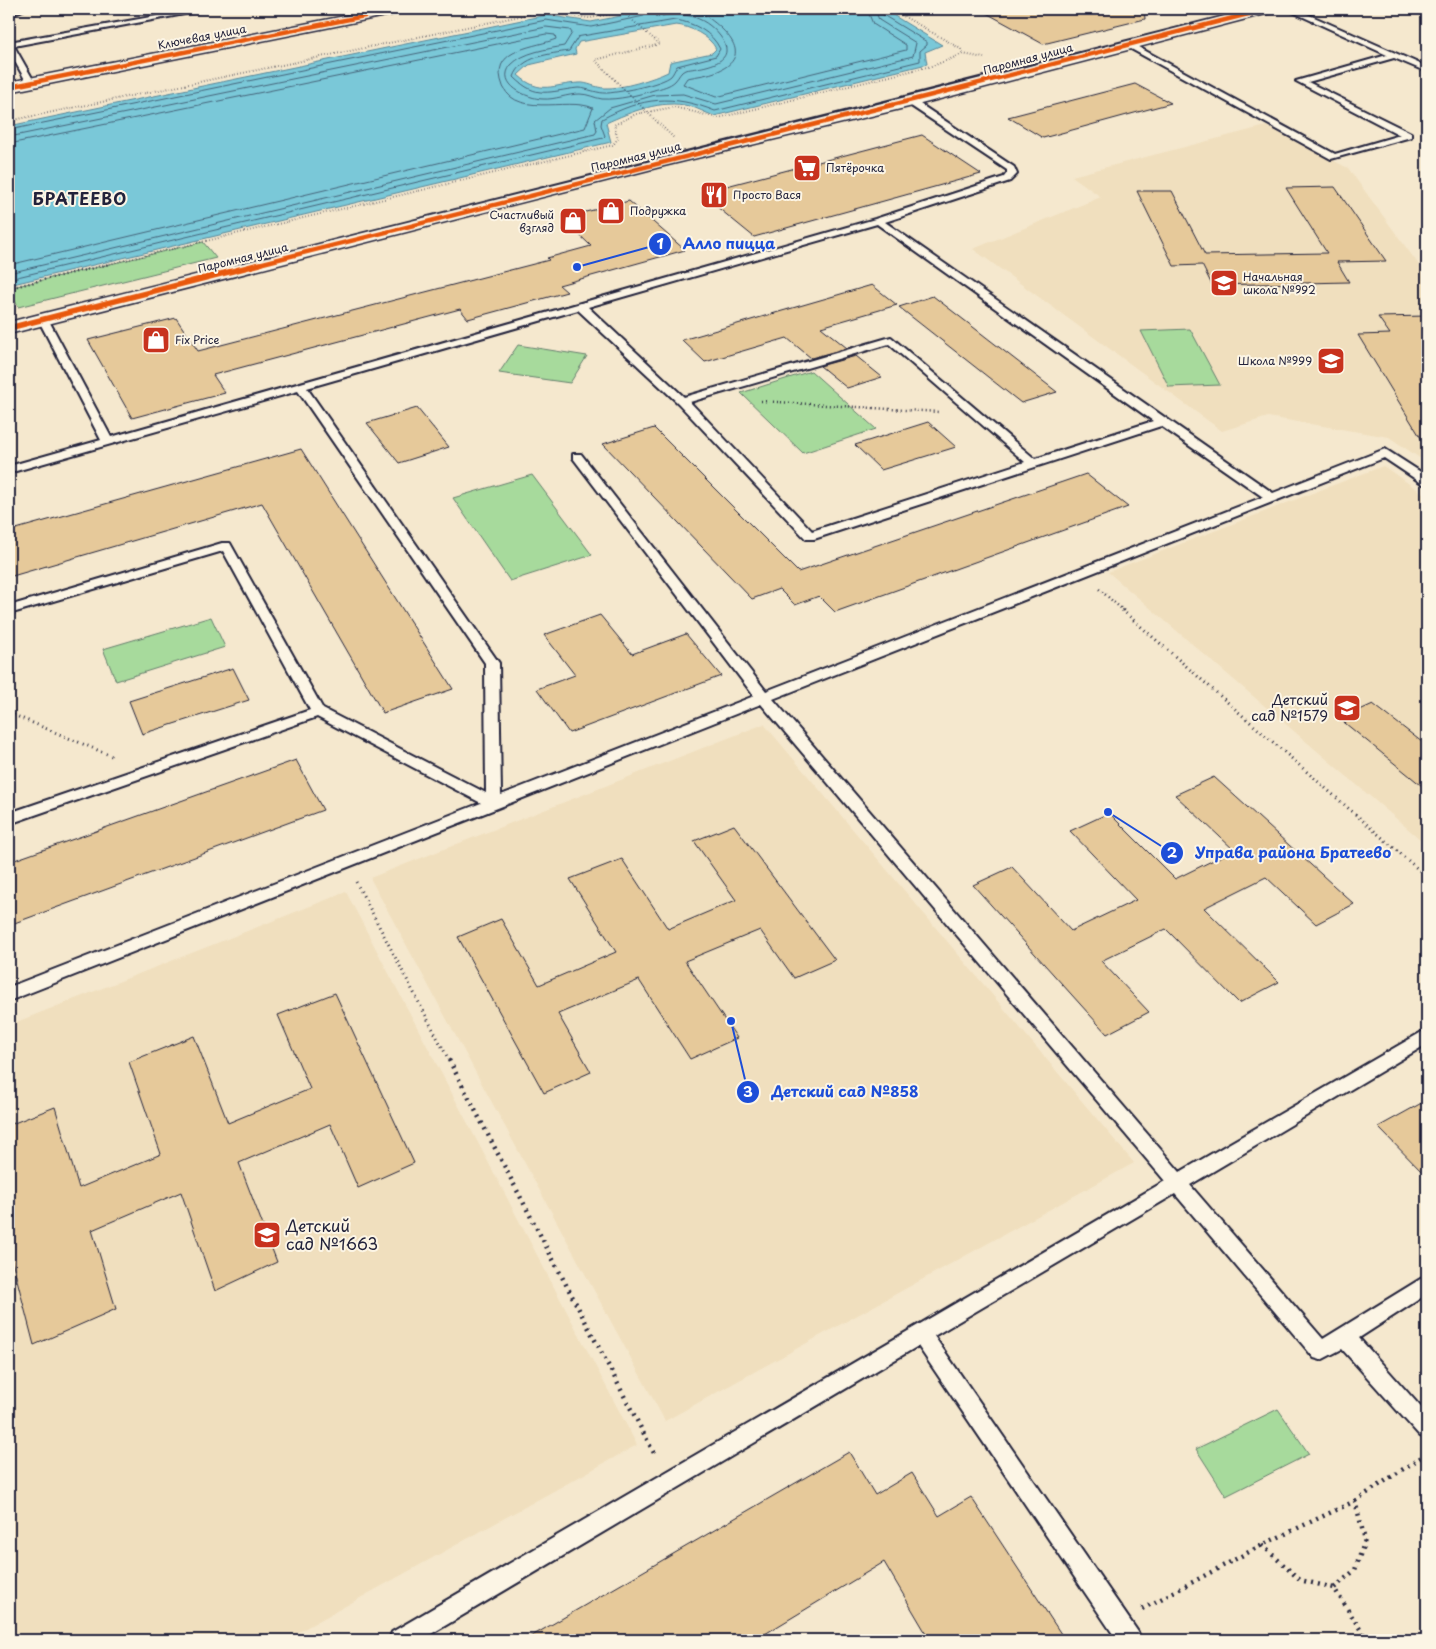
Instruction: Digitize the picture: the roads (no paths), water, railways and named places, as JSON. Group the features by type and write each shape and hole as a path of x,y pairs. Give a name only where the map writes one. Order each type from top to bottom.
{"street":[{"name":"Ключевая улица","path":"9,87 400,9"},
{"name":"Паромная улица","path":"9,328 661,162 911,102 1126,44 1268,9"}],"lane":[{"path":"9,14 18,9"},
{"path":"31,83 9,45 207,9"},
{"path":"1290,9 1427,70"},
{"path":"1126,44 1334,157 1408,135 1300,81 1396,55"},
{"path":"9,470 878,221 1007,179 1012,174 1011,169 911,102"},
{"path":"878,221 1162,422 1272,497"},
{"path":"580,306 682,401 810,536 1162,422"},
{"path":"43,319 108,442"},
{"path":"682,401 891,340 1034,464"},
{"path":"301,387 492,663 494,803"},
{"path":"9,994 1385,452 1427,482"},
{"path":"577,456 763,697 1176,1184 1321,1351 1427,1284"},
{"path":"9,610 226,546 318,712 494,803"},
{"path":"9,819 318,712"},
{"path":"400,1640 1427,1036"},
{"path":"921,1334 1130,1640"},
{"path":"1344,1336 1427,1429"}],"water":[{"path":"655,9 883,9 942,45 925,52 927,64 714,116 679,104 657,105 606,123 611,142 9,285 9,126 546,15 591,22","holes":["676,25 704,36 716,49 712,53 670,62 668,72 646,80 612,88 602,88 582,83 541,87 526,81 518,75 529,65 576,54 575,49 579,42"]}],"place":[{"name":"Пятёрочка","path":"807,168"},
{"name":"Просто Вася","path":"714,195"},
{"name":"Подружка","path":"611,211"},
{"name":"Счастливый взгляд","path":"573,221"},
{"name":"Алло пицца","path":"577,267"},
{"name":"Начальная школа №992","path":"1224,283"},
{"name":"Fix Price","path":"156,340"},
{"name":"Школа №999","path":"1331,361"},
{"name":"Детский сад №1579","path":"1347,708"},
{"name":"Управа района Братеево","path":"1108,812"},
{"name":"Детский сад №858","path":"731,1021"},
{"name":"Детский сад №1663","path":"267,1235"}],"district":[{"name":"БРАТЕЕВО","path":"80,199"}]}
